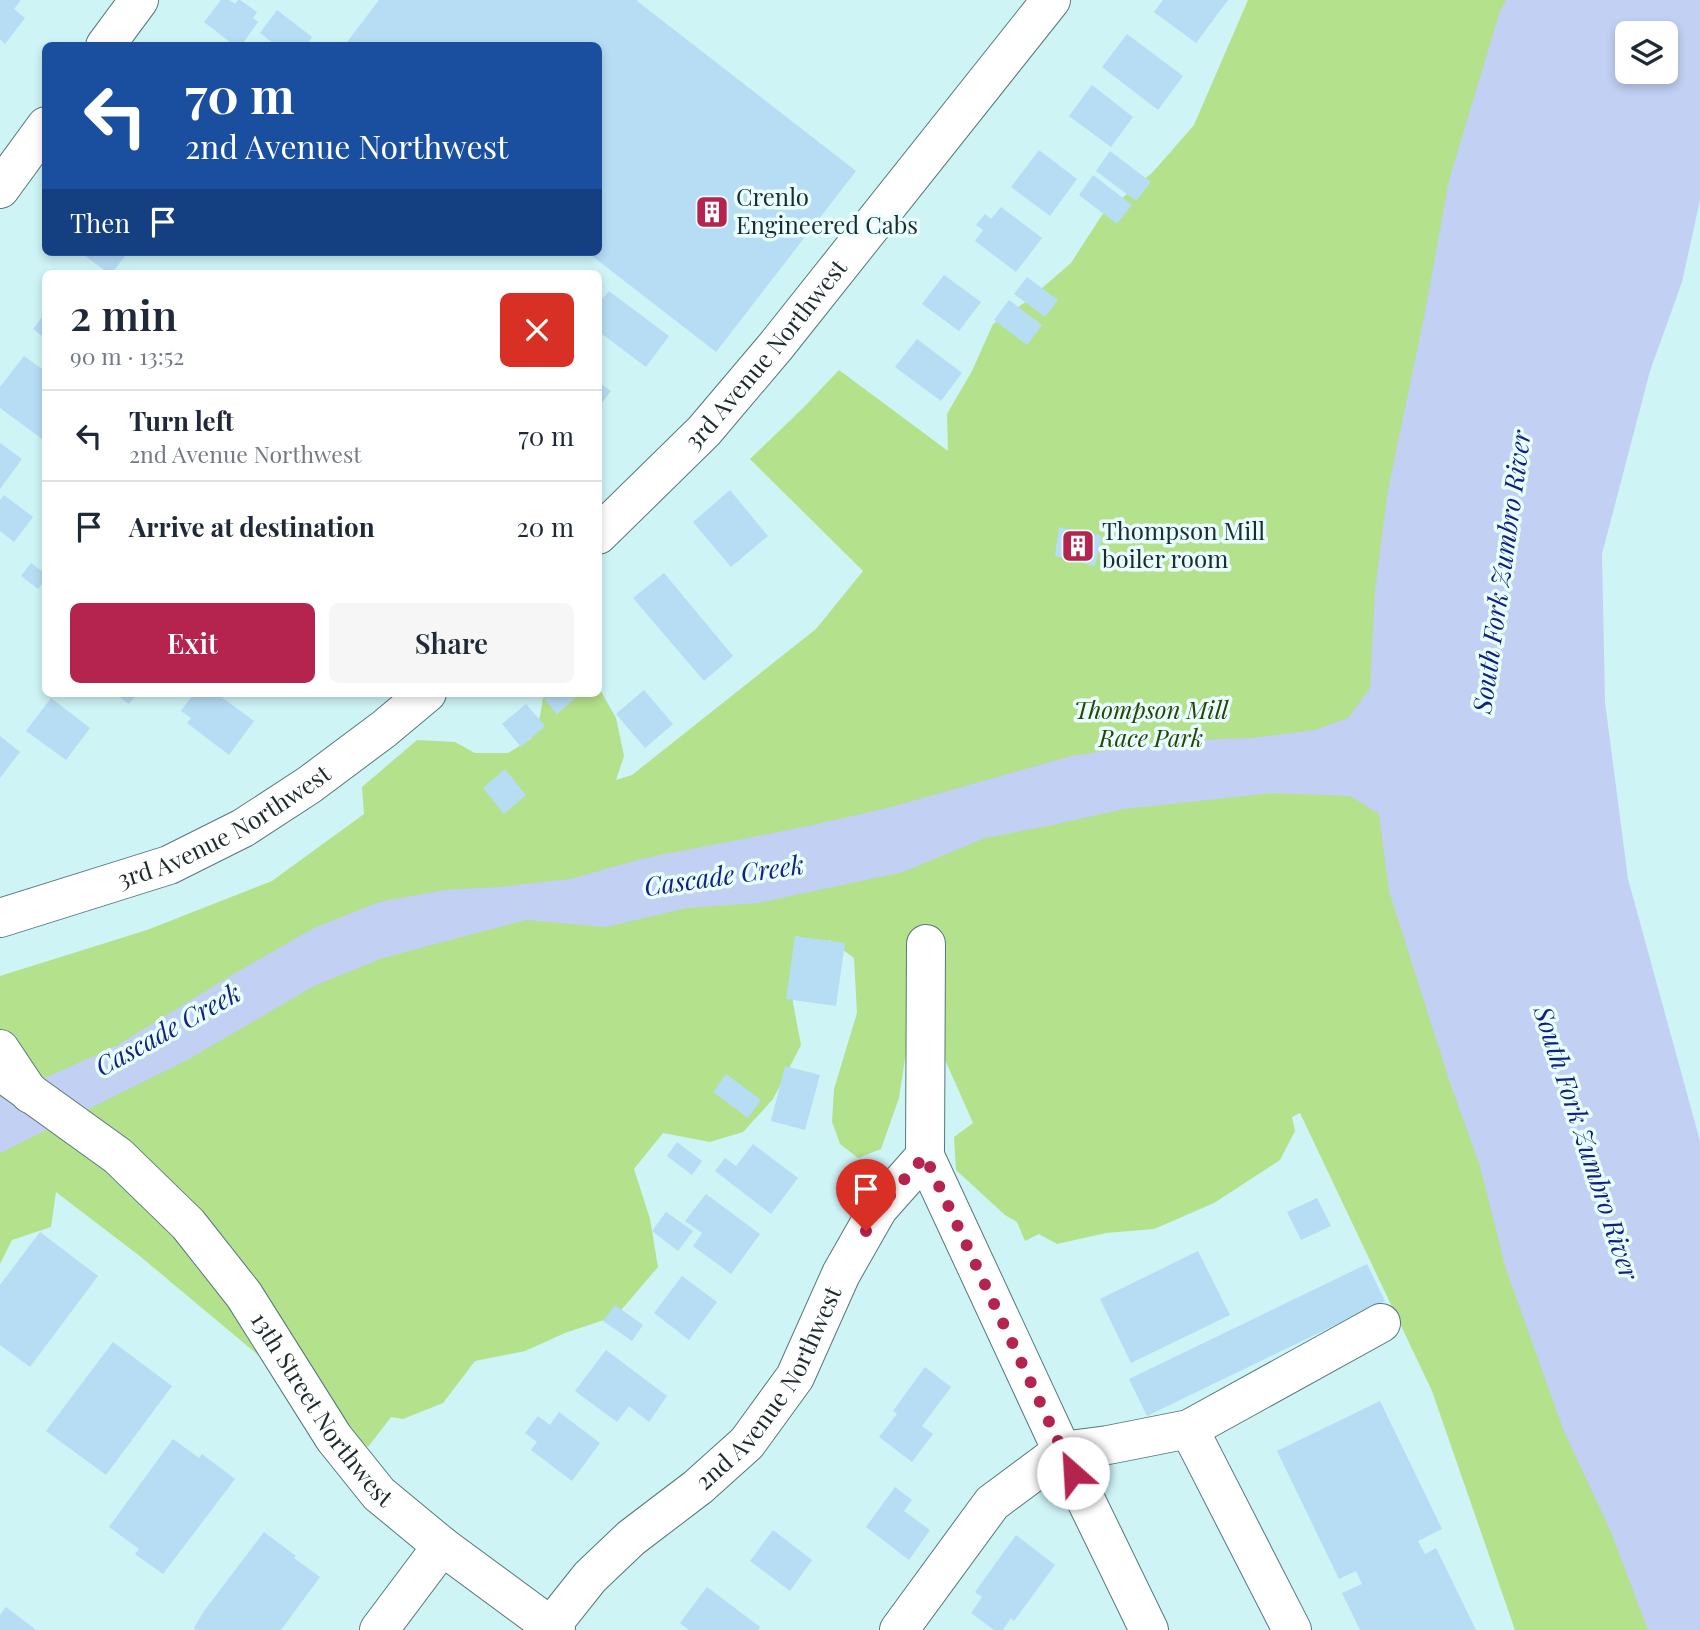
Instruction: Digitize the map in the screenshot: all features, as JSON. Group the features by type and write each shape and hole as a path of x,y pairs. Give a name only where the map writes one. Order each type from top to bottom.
{"street":[{"path":"108,42 139,0"},
{"name":"3rd Avenue Northwest","path":"602,530 704,431 776,346 1051,0"},
{"path":"0,189 42,131"},
{"name":"3rd Avenue Northwest","path":"7,919 169,864 243,828 309,785 422,697"},
{"path":"926,944 925,1156 1062,1451 1149,1630"},
{"path":"0,1049 30,1094"},
{"name":"13th Street Northwest","path":"0,1071 118,1156 188,1224 244,1295 334,1438 379,1494 442,1546 553,1628"},
{"name":"2nd Avenue Northwest","path":"553,1628 590,1577 631,1538 698,1488 747,1443 795,1377 841,1274 878,1209 925,1156"},
{"path":"899,1630 992,1503 1062,1451 1189,1429 1381,1323"},
{"path":"1189,1429 1292,1630"},
{"path":"379,1630 442,1546"}],"green space":[{"name":"Thompson Mill Race Park","path":"1248,0 1651,0 1636,21 1615,21 1615,71 1542,287 1700,1630 1515,1630 1432,1391 1300,1113 1292,1117 1295,1131 1280,1160 1214,1203 1154,1229 1106,1233 1057,1244 1039,1234 1025,1241 1017,1222 1005,1215 956,1170 954,1137 973,1123 913,987 899,1098 881,1149 858,1158 840,1144 832,1122 834,1089 857,1013 854,958 830,940 799,954 791,992 801,1045 773,1099 743,1132 710,1142 663,1133 634,1169 650,1219 658,1267 616,1316 565,1333 525,1351 475,1361 443,1403 403,1419 391,1417 368,1447 141,1257 56,1192 51,1227 12,1240 0,1264 0,976 147,930 272,881 364,814 362,787 417,740 455,742 475,753 508,753 531,739 540,716 543,697 602,697 602,693 616,718 624,756 616,780 632,775 816,629 863,571 750,459 839,370 948,451 947,414 972,371 993,324 1027,301 1071,263 1102,215 1153,172 1194,125"}],"water":[{"path":"1506,0 1700,0 1700,200 1682,282 1650,371 1602,554 1605,702 1628,879 1700,1141 1700,1630 1648,1630 1611,1532 1563,1429 1506,1269 1480,1166 1450,1083 1389,891 1379,814 1350,796 1272,793 1124,809 985,838 903,872 758,903 687,908 606,927 526,920 383,958 314,986 189,1059 0,1153 0,1098 116,1046 314,928 379,902 444,890 570,879 645,858 891,807 1071,756 1170,741 1252,738 1315,730 1348,718 1370,688 1375,590 1388,490 1449,180 1500,11"}],"building":[{"path":"0,0 21,0 14,9 25,18 5,44 0,39"},
{"path":"221,0 229,0 235,4 240,0 257,12 253,18 258,22 244,42 230,42 204,22"},
{"name":"Crenlo Engineered Cabs","path":"379,0 638,0 856,171 716,352 592,256 602,256 602,42 347,42"},
{"path":"1163,0 1228,0 1196,43 1154,12"},
{"path":"277,10 312,37 309,42 272,42 260,33"},
{"path":"1127,34 1183,76 1158,110 1102,67"},
{"path":"1092,85 1133,117 1111,147 1069,116"},
{"path":"1039,150 1077,179 1050,216 1011,187"},
{"path":"1110,151 1151,182 1136,201 1096,171"},
{"path":"1093,175 1132,205 1117,224 1079,195"},
{"path":"1001,207 1042,238 1016,272 975,241 983,230 976,225 985,214 991,219"},
{"path":"85,256 125,256 114,270 104,270"},
{"path":"944,275 981,302 959,331 922,304"},
{"path":"1027,277 1058,300 1045,317 1014,294"},
{"path":"609,291 669,336 646,367 602,334 602,299"},
{"path":"1009,300 1042,325 1027,345 994,320"},
{"path":"42,317 42,336 33,329"},
{"path":"917,339 962,373 941,401 895,367"},
{"path":"24,356 42,369 42,439 0,408 0,387"},
{"path":"602,385 611,391 602,403"},
{"path":"0,443 22,459 0,489"},
{"path":"730,490 768,536 731,567 693,522"},
{"path":"4,495 33,517 14,542 0,531 0,500"},
{"name":"Thompson Mill boiler room","path":"1059,527 1102,536 1095,566 1055,556"},
{"path":"31,563 42,571 42,584 38,589 21,576"},
{"path":"664,573 733,656 704,681 633,598"},
{"path":"644,690 673,724 645,748 616,714"},
{"path":"119,697 135,697 129,704"},
{"path":"191,697 221,697 254,721 229,755 187,723 191,718 181,711"},
{"path":"543,697 576,697 557,714"},
{"path":"51,698 90,728 66,760 26,731"},
{"path":"526,704 545,726 521,747 502,724"},
{"path":"0,736 20,752 0,778"},
{"path":"505,769 526,795 504,814 483,788"},
{"path":"795,936 845,943 836,1006 786,999"},
{"path":"785,1066 820,1075 805,1130 771,1121"},
{"path":"726,1074 761,1100 748,1118 713,1092"},
{"path":"677,1142 702,1161 692,1175 667,1156"},
{"path":"753,1144 798,1178 771,1214 715,1171 725,1158 736,1166"},
{"path":"706,1194 760,1234 731,1274 693,1246 702,1233 685,1221"},
{"path":"1317,1198 1331,1226 1301,1240 1287,1212"},
{"path":"666,1212 693,1231 678,1251 652,1231"},
{"path":"40,1232 98,1276 30,1367 0,1345 0,1285"},
{"path":"1198,1251 1230,1315 1131,1363 1100,1299"},
{"path":"1367,1264 1385,1301 1147,1416 1129,1379"},
{"path":"682,1276 717,1302 689,1340 654,1313"},
{"path":"615,1305 643,1325 632,1341 603,1321"},
{"path":"113,1342 172,1386 106,1475 46,1431"},
{"path":"606,1350 667,1396 649,1422 629,1406 617,1422 575,1391"},
{"path":"925,1367 951,1387 922,1426 933,1434 912,1462 879,1437 897,1414 893,1411"},
{"path":"1380,1401 1442,1529 1418,1541 1425,1554 1436,1548 1476,1630 1360,1630 1342,1593 1362,1584 1356,1571 1339,1579 1277,1451"},
{"path":"559,1412 600,1443 572,1481 531,1450 537,1442 525,1433 538,1416 550,1425"},
{"path":"173,1439 199,1458 202,1454 235,1479 163,1574 135,1554 139,1549 109,1527"},
{"path":"895,1487 912,1500 904,1511 930,1530 909,1560 866,1527"},
{"path":"773,1530 812,1560 790,1591 750,1561"},
{"path":"264,1532 320,1577 281,1630 196,1630 194,1628 204,1611"},
{"path":"1016,1535 1055,1565 1014,1621 1011,1618 1003,1630 994,1630 971,1613 982,1597 975,1592"},
{"path":"707,1587 760,1627 758,1630 689,1630 680,1623"},
{"path":"6,1607 36,1630 0,1630 0,1615"}],"place":[{"name":"Crenlo Engineered Cabs","path":"712,212"},
{"name":"Thompson Mill boiler room","path":"1078,546"}],"route":[{"path":"866,1231 878,1209 925,1156 1073,1473"}],"water label":[{"name":"South Fork Zumbro River","path":"1502,572"},
{"name":"Cascade Creek","path":"724,876"},
{"name":"Cascade Creek","path":"168,1030"},
{"name":"South Fork Zumbro River","path":"1586,1143"}]}
